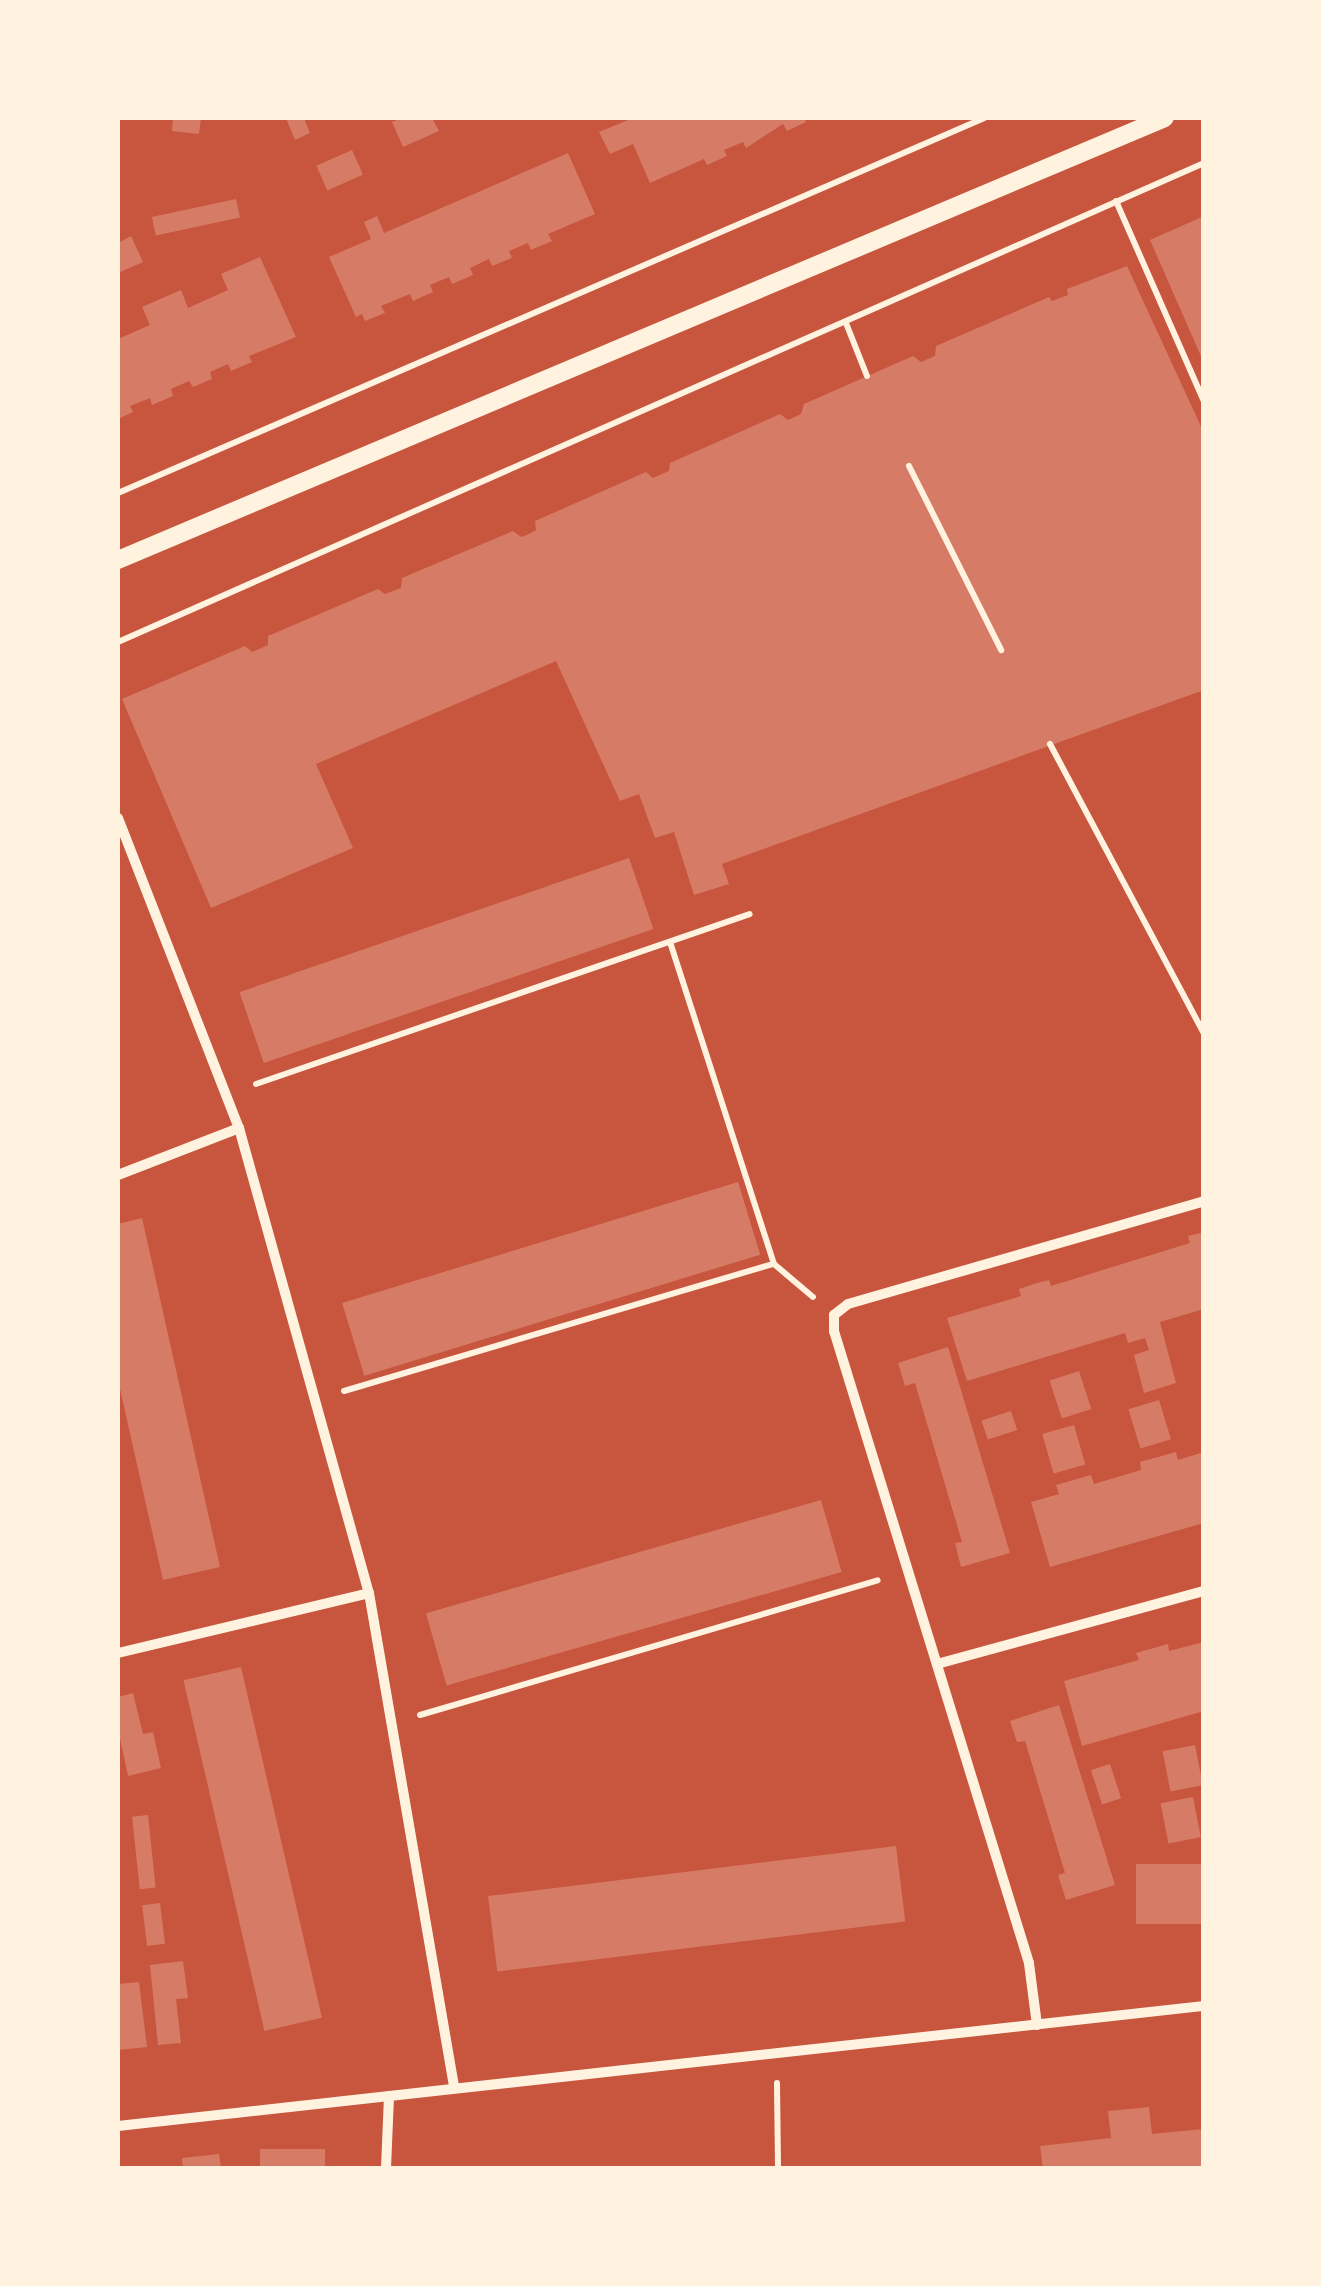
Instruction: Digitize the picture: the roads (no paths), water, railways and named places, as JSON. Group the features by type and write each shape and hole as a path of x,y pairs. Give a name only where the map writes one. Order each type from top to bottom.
{"street":[{"path":"118,560 1165,118"},
{"path":"118,818 239,1128 369,1593 454,2086"},
{"path":"118,1175 239,1128"},
{"path":"1038,2025 1029,1963 834,1331 834,1316 848,1304 1204,1202"},
{"path":"937,1664 1204,1591"},
{"path":"118,1653 369,1593"},
{"path":"118,2126 1204,2006"},
{"path":"386,2168 389,2096"}]}
